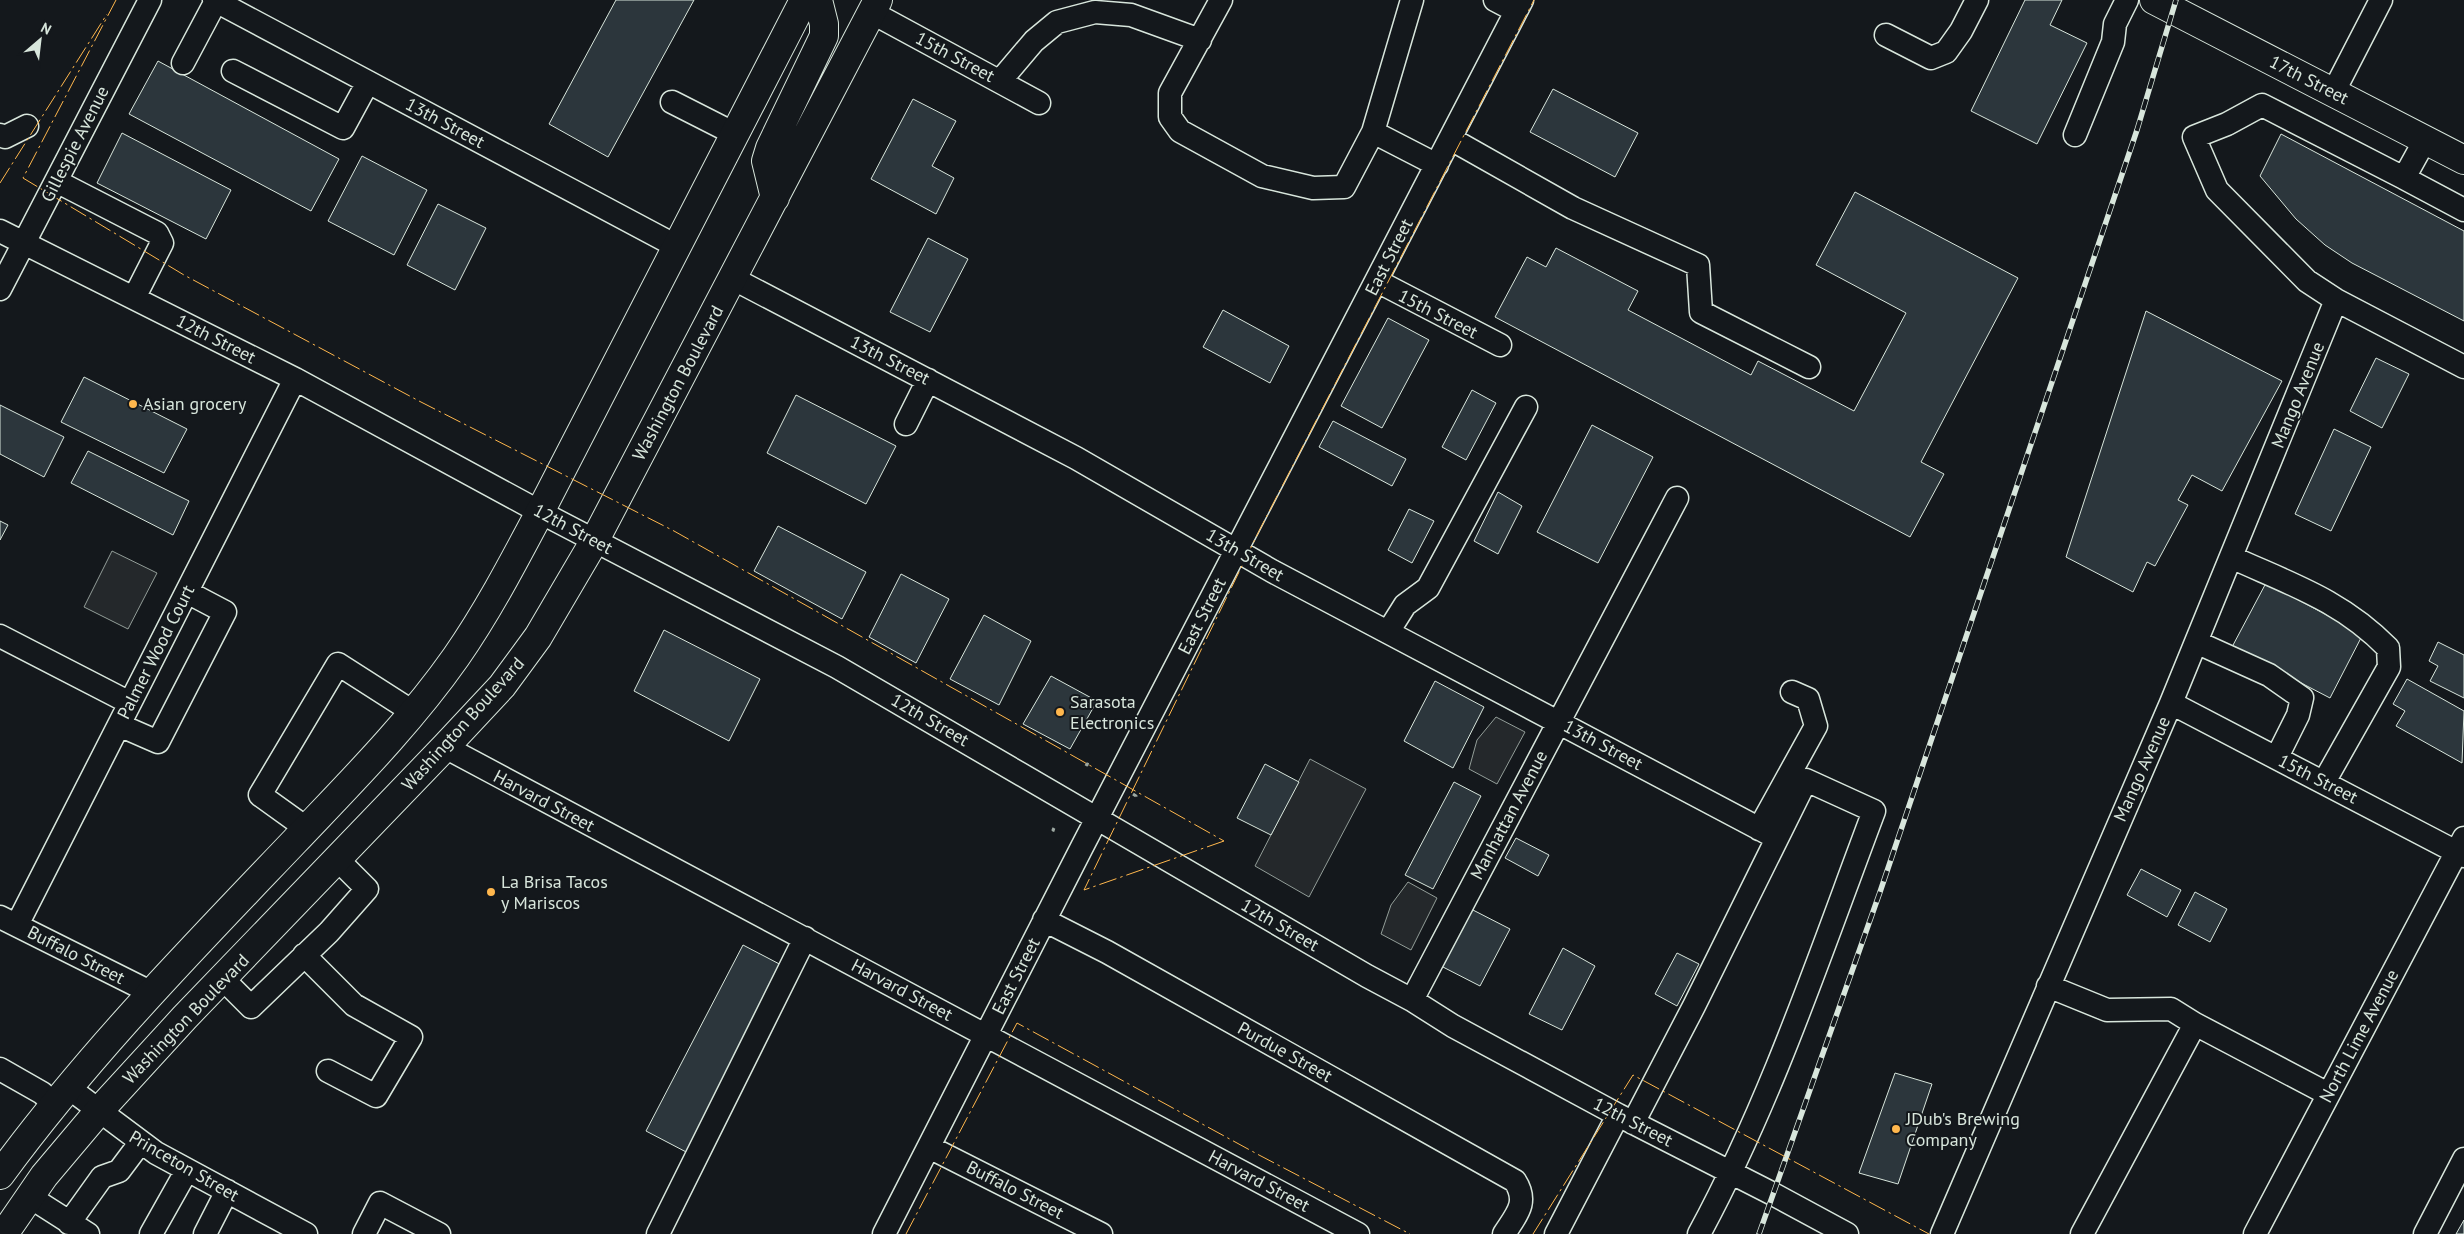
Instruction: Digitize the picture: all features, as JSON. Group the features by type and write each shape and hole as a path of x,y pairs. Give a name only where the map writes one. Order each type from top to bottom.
{"main road":[{"path":"4,1161 152,994 413,712 460,651 507,574 540,512 804,0"},
{"path":"775,198 766,161 770,148 824,36 824,24 818,0"},
{"name":"17th Street","path":"2154,0 2464,160"},
{"name":"Washington Boulevard","path":"4,1234 44,1176 98,1112 445,748 502,686 533,644 595,540 775,198 872,4"}],"street":[{"name":"Gillespie Avenue","path":"0,289 150,0"},
{"path":"1221,0 1170,94 1170,117 1180,131 1262,176 1313,188 1344,186 1373,132 1412,0"},
{"path":"1495,0 1519,6"},
{"path":"1886,34 1931,58 1946,52 1961,31 1977,0"},
{"path":"2075,135 2113,42 2115,24 2127,0"},
{"path":"2333,93 2382,0"},
{"path":"183,63 215,1"},
{"name":"13th Street","path":"215,1 676,246"},
{"name":"15th Street","path":"872,4 1039,103"},
{"name":"East Street","path":"884,1234 1044,920 1519,6"},
{"path":"1000,81 1034,41 1057,22 1095,12 1131,15 1200,40"},
{"path":"234,71 343,128 368,82"},
{"path":"672,102 735,134"},
{"path":"2464,210 2262,105 2227,124 2194,136 2217,190 2307,281 2336,300 2464,367"},
{"path":"0,135 5,137 27,126"},
{"path":"1373,132 1437,165"},
{"path":"1451,139 1573,208 1698,265 1701,312 1809,367"},
{"path":"2404,178 2425,140"},
{"path":"56,182 157,233 161,238 162,243 134,298"},
{"name":"12th Street","path":"0,231 295,379 540,512 837,666 1367,976 1412,1000 1453,1026 1847,1234"},
{"name":"13th Street","path":"732,278 1076,458 1236,551 1768,833"},
{"name":"15th Street","path":"1377,281 1500,345"},
{"name":"Mango Avenue","path":"1942,1234 2171,702 2336,300"},
{"name":"Palmer Wood Court","path":"9,921 119,725 295,379"},
{"path":"906,424 928,380"},
{"path":"1388,632 1405,605 1428,588 1526,407"},
{"name":"Manhattan Avenue","path":"1412,1000 1677,498"},
{"path":"2231,557 2329,601 2367,626 2388,648 2389,667 2324,782"},
{"path":"119,725 158,742 225,612 187,592"},
{"path":"0,636 130,703"},
{"path":"2196,642 2269,675 2302,698 2298,715 2277,757"},
{"path":"306,828 260,795 338,664 413,712"},
{"path":"1559,1233 1694,1006 1816,726 1808,699 1792,692"},
{"name":"15th Street","path":"2171,702 2324,782 2462,849"},
{"name":"Harvard Street","path":"445,748 986,1034 1358,1234"},
{"path":"1699,1234 1732,1173 1779,1064 1874,811 1806,780 1768,833"},
{"name":"North Lime Avenue","path":"2255,1234 2328,1094 2462,849"},
{"path":"223,979 251,1007 304,956 366,889 338,860"},
{"name":"Purdue Street","path":"1044,920 1107,952 1515,1181 1521,1190 1520,1209 1504,1234"},
{"name":"Buffalo Street","path":"9,921 152,994"},
{"path":"658,1234 804,938"},
{"path":"304,956 354,1005 411,1037 376,1096 328,1071"},
{"path":"2048,986 2107,1010 2171,1009 2195,1024 2328,1094"},
{"path":"2082,1234 2195,1024"},
{"name":"Princeton Street","path":"0,1069 42,1093 62,1097 98,1112 140,1143 227,1191 286,1229 306,1234"},
{"path":"30,1197 79,1228 102,1177 119,1171 140,1143"},
{"name":"Buffalo Street","path":"929,1147 1101,1234"},
{"path":"2425,1234 2464,1159"},
{"path":"151,1234 187,1170"},
{"path":"205,1234 227,1191"},
{"path":"364,1234 380,1203 439,1234"}],"shaded area":[{"path":"112,551 157,573 128,629 84,607"},
{"path":"1496,717 1525,732 1497,784 1469,769 1477,740"},
{"path":"1310,759 1366,789 1309,897 1255,866"},
{"path":"1408,882 1437,898 1411,950 1381,934 1391,905"}],"building":[{"path":"616,0 694,0 608,157 549,124"},
{"path":"2025,0 2062,0 2050,25 2087,43 2037,144 1971,111"},
{"path":"158,61 339,159 311,211 129,114"},
{"path":"1553,89 1638,133 1615,177 1530,132"},
{"path":"913,99 956,121 932,166 954,178 936,214 871,179"},
{"path":"122,133 231,190 206,239 97,183"},
{"path":"2281,134 2464,231 2464,321 2352,263 2325,245 2296,219 2260,176"},
{"path":"362,156 427,190 394,255 328,221"},
{"path":"1855,192 2018,278 1921,462 1944,474 1910,537 1495,317 1527,257 1546,267 1556,248 1638,291 1628,310 1751,375 1758,361 1854,411 1906,313 1816,265"},
{"path":"438,204 486,228 455,290 407,265"},
{"path":"928,238 968,259 930,332 890,312"},
{"path":"1223,310 1289,346 1270,383 1203,347"},
{"path":"2146,311 2282,381 2222,491 2192,475 2178,500 2188,505 2155,566 2147,562 2133,592 2066,557"},
{"path":"1388,318 1429,340 1382,428 1341,406"},
{"path":"2376,358 2409,374 2382,428 2350,411"},
{"path":"84,377 187,429 164,473 61,422"},
{"path":"1472,390 1496,403 1466,460 1442,447"},
{"path":"796,395 896,446 866,504 767,453"},
{"path":"0,405 64,437 44,477 0,454"},
{"path":"1333,421 1406,459 1392,486 1319,447"},
{"path":"1592,425 1653,457 1598,563 1537,532"},
{"path":"2334,429 2371,447 2331,531 2295,514"},
{"path":"88,451 189,501 173,535 71,483"},
{"path":"1498,492 1522,506 1498,554 1474,541"},
{"path":"1409,509 1434,521 1412,563 1388,550"},
{"path":"0,521 8,525 0,540"},
{"path":"778,526 866,572 842,619 754,571"},
{"path":"901,574 949,599 916,663 869,637"},
{"path":"2266,583 2363,634 2330,698 2232,647"},
{"path":"984,615 1031,641 999,705 950,679"},
{"path":"664,630 760,679 729,741 634,691"},
{"path":"2438,642 2464,655 2464,698 2430,681 2438,666 2429,661"},
{"name":"Sarasota Electronics","path":"1051,676 1097,701 1070,749 1023,724"},
{"path":"2407,679 2464,711 2462,763 2396,726 2405,711 2393,704"},
{"path":"1435,681 1484,707 1453,768 1404,741"},
{"path":"1265,764 1299,782 1271,835 1237,818"},
{"path":"1454,782 1481,796 1433,889 1405,875"},
{"path":"1516,838 1549,855 1538,876 1505,858"},
{"path":"2141,869 2181,890 2167,917 2127,895"},
{"path":"2195,892 2227,909 2210,942 2178,925"},
{"path":"1471,909 1510,929 1480,986 1441,966"},
{"path":"743,945 787,968 690,1154 646,1131"},
{"path":"1563,948 1595,966 1562,1030 1529,1014"},
{"path":"1677,953 1699,964 1677,1006 1655,994"},
{"name":"JDub's Brewing Company","path":"1895,1073 1932,1084 1898,1184 1859,1173"},
{"path":"2464,1220 2464,1234 2456,1234"}],"railway":[{"path":"1759,1234 1880,892 2137,130 2176,0"}],"power":[{"path":"116,0 23,178 184,275 419,401 674,531 1224,841"},
{"path":"1224,841 1084,890 1259,531 1534,0"},
{"path":"0,183 107,14"},
{"path":"906,1234 1017,1023 1259,1155 1410,1234"},
{"path":"1533,1234 1633,1075 1929,1234"}],"place":[{"name":"Asian grocery","path":"133,404"},
{"name":"Sarasota Electronics","path":"1060,712"},
{"name":"La Brisa Tacos y Mariscos","path":"491,892"},
{"name":"JDub's Brewing Company","path":"1896,1129"}]}
